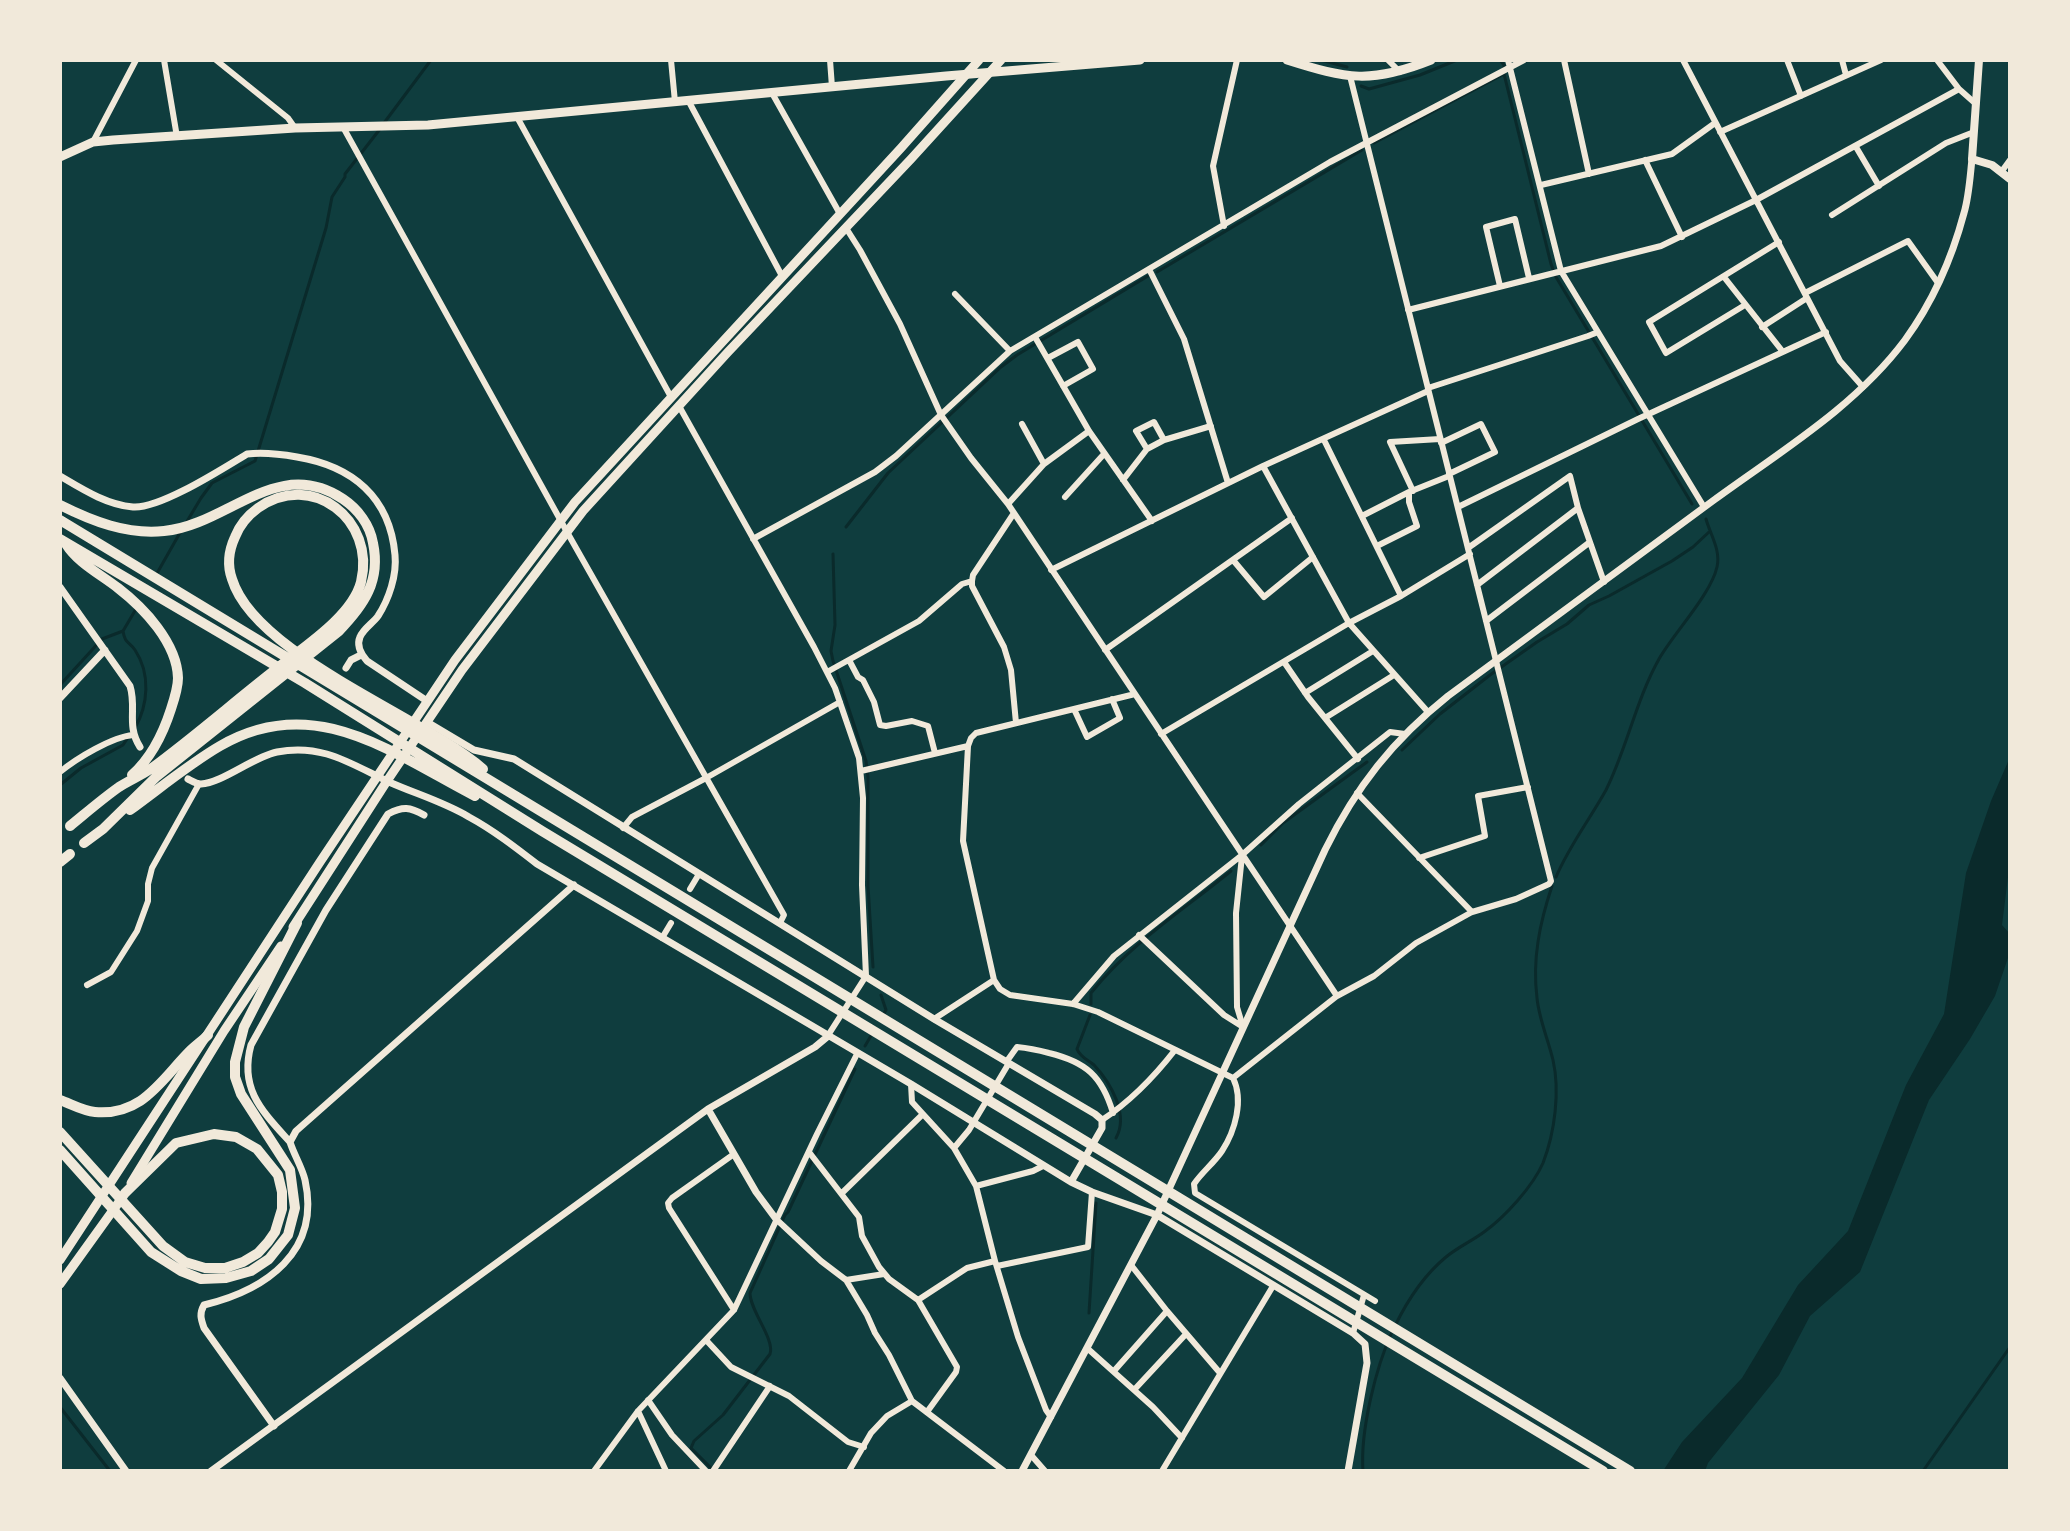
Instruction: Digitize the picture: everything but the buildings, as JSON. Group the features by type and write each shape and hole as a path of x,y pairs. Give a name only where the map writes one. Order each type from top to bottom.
{"highway":[{"path":"60,505 102,524 138,532 180,529 271,488 299,484 317,487 336,495 358,512 372,537 376,554 376,568 368,594 358,611 339,631 157,776 103,829"},
{"path":"118,788 150,769 222,712 334,622 353,600 360,584 363,549 349,520 336,507 312,496 280,497 248,516 238,527 231,547 229,571 234,586 254,615 279,639 320,672"},
{"path":"60,520 270,646 320,672 396,718 550,816 1630,1471"},
{"path":"62,540 305,683 542,831 1603,1471"},
{"path":"62,540 73,555 119,589 145,612 162,633 178,677 173,704 163,735 141,766 118,788 70,826"},
{"path":"84,843 219,746 239,736 284,723 306,723 335,729 379,744 542,831"},
{"path":"60,862 70,854"},
{"path":"60,1150 151,1252 181,1271 201,1279 226,1278 251,1271 269,1259 288,1235 295,1208 290,1170 241,1094 235,1077 235,1062 244,1027 297,922"},
{"path":"60,1100 95,1112 114,1111 128,1107 162,1084 187,1054 208,1035"},
{"path":"60,1132 163,1246 185,1262 205,1268 225,1268 243,1262 258,1253 268,1242 275,1232 282,1209 282,1192 278,1175 257,1149 236,1137 214,1134 176,1143 125,1193"}],"main road":[{"path":"60,1260 427,701 455,660 575,502 979,60"},
{"path":"60,1284 125,1193 224,1031 462,670 583,511 1001,60"},
{"path":"60,157 93,142 296,129 428,125 965,74 1140,60"},
{"path":"1287,60 1333,74 1350,76 1400,72 1431,60"},
{"path":"1979,60 1972,159 1992,165 2010,179"}],"street":[{"path":"93,142 136,60"},
{"path":"164,60 177,137"},
{"path":"216,60 288,118 296,129"},
{"path":"671,60 675,102"},
{"path":"830,60 832,87"},
{"path":"1224,226 1213,166 1237,60"},
{"path":"1388,60 1400,72"},
{"path":"753,539 875,472 896,456 1011,351 1367,142 1509,64 1524,60"},
{"path":"1564,60 1589,174"},
{"path":"1683,60 1840,361 1863,387"},
{"path":"1787,60 1800,96"},
{"path":"1842,60 1846,75"},
{"path":"1720,132 1881,60"},
{"path":"1937,60 1959,89 1976,104"},
{"path":"1509,64 1541,185 1557,272 1643,417 1704,507"},
{"path":"1233,1078 1337,996 1374,976 1416,943 1472,912 1516,898 1549,884 1551,880 1350,76"},
{"path":"1408,310 1661,246 1756,200 1959,89"},
{"path":"772,93 840,214"},
{"path":"688,100 783,276"},
{"path":"517,117 671,397"},
{"path":"1541,185 1672,154 1715,123"},
{"path":"343,127 567,532 784,915 780,923"},
{"path":"1832,215 1946,143 1974,132"},
{"path":"1856,147 1879,186"},
{"path":"1022,1471 1157,1215 1335,831 1380,761 1428,712 1497,666 1604,582 1807,432 1863,387 1879,371 1906,338 1938,283 1965,211 1972,159"},
{"path":"1645,160 1682,237"},
{"path":"2002,171 2010,160"},
{"path":"1500,286 1486,226 1515,219 1529,278"},
{"path":"846,228 900,324 941,415 971,458 1008,504 1337,996"},
{"path":"1762,327 1806,296 1908,241 1938,283"},
{"path":"1745,305 1665,353 1649,322 1779,242"},
{"path":"1149,269 1184,339 1228,483"},
{"path":"1724,277 1783,352"},
{"path":"955,294 1011,351"},
{"path":"1458,507 1643,417 1826,332"},
{"path":"1051,570 1263,466 1428,390 1593,334"},
{"path":"1035,337 1089,431 1152,521"},
{"path":"1047,358 1078,342 1094,369 1064,386"},
{"path":"212,1471 708,1109 815,1047 827,1036 866,976 861,771 853,739 827,672 679,406"},
{"path":"1147,449 1136,431 1154,422 1164,440"},
{"path":"1022,424 1044,464"},
{"path":"1362,516 1411,491 1495,452 1481,424 1441,441 1390,442 1411,491 1409,502 1417,526 1377,546"},
{"path":"1123,480 1147,449 1164,440 1211,426"},
{"path":"1008,504 1044,464 1089,431"},
{"path":"1323,440 1401,596"},
{"path":"60,476 102,498 134,507 158,502 247,454 263,452 295,456 324,463 344,472 369,490 385,513 393,534 395,558 393,578 388,596 378,615 360,637 358,646 361,655 427,701"},
{"path":"1065,497 1104,454"},
{"path":"1263,466 1350,623 1428,712"},
{"path":"1161,734 1350,623 1401,596 1469,551 1570,476 1578,508 1604,582"},
{"path":"1477,585 1578,508"},
{"path":"1014,513 973,575 972,586 1004,647 1011,670 1016,723"},
{"path":"1106,650 1292,518"},
{"path":"1486,621 1590,542"},
{"path":"1233,560 1264,597 1313,557"},
{"path":"827,672 919,621 962,584 972,581"},
{"path":"60,587 130,686 133,693 131,724 140,747"},
{"path":"60,698 104,649"},
{"path":"1305,693 1373,651"},
{"path":"346,668 351,660 361,655"},
{"path":"849,660 858,677 864,680 874,702 880,725 912,721 927,726 935,753"},
{"path":"1284,662 1305,693 1358,759"},
{"path":"1325,718 1394,675"},
{"path":"1135,694 976,733 970,738 963,841 993,980 1000,989 1010,995 1073,1004 1116,1020 1233,1078 1238,1100 1236,1119 1222,1150 1194,1184 1195,1193 1375,1301"},
{"path":"1074,709 1087,737 1120,718 1113,699"},
{"path":"623,828 632,817 840,702"},
{"path":"427,722 474,750 514,759 934,1019 1095,1114 1102,1120 1102,1128 1071,1182"},
{"path":"1073,1004 1114,956 1142,937 1242,855 1299,804 1390,732 1405,734"},
{"path":"60,772 112,740 133,734"},
{"path":"861,771 968,746"},
{"path":"188,779 199,784 215,780 256,759 276,752 311,748 328,753 467,815 537,864 911,1084 1043,1166 1092,1192 1157,1215 1353,1333 1365,1344 1367,1363 1348,1471"},
{"path":"87,985 111,972 138,931 148,901 148,884 152,868 199,784"},
{"path":"1419,858 1485,836 1478,795 1528,787"},
{"path":"1357,794 1472,912"},
{"path":"274,1426 204,1328 200,1318 204,1305 231,1297 268,1279 281,1268 297,1247 308,1215 306,1180 290,1142 274,1124 252,1091 247,1073 248,1056 251,1045 326,910 388,814 406,807 424,815"},
{"path":"1242,855 1236,913 1237,1007 1243,1027"},
{"path":"690,889 699,874"},
{"path":"290,1142 296,1131 573,885"},
{"path":"662,938 671,922"},
{"path":"1142,937 1224,1015 1243,1027"},
{"path":"934,1019 993,980"},
{"path":"954,1148 982,1108 1017,1047 1061,1056 1083,1064 1095,1076 1116,1110"},
{"path":"1102,1120 1156,1074 1175,1050"},
{"path":"594,1471 638,1411 734,1310 776,1219 812,1156 857,1054"},
{"path":"911,1084 912,1102 954,1148 976,1186 1018,1337 1046,1410 1051,1417"},
{"path":"708,1109 762,1201 776,1219 821,1261 846,1280 889,1355 912,1401 1004,1471"},
{"path":"842,1193 923,1114"},
{"path":"734,1154 668,1203 734,1310"},
{"path":"812,1156 859,1217 862,1236 884,1274 918,1300 957,1367 956,1372 927,1412"},
{"path":"976,1186 1033,1171 1043,1166"},
{"path":"918,1300 967,1268 1088,1247 1092,1192"},
{"path":"1131,1265 1186,1334 1221,1373"},
{"path":"846,1280 884,1274"},
{"path":"1162,1471 1274,1286"},
{"path":"1353,1333 1364,1295"},
{"path":"1114,1371 1167,1311"},
{"path":"1134,1390 1186,1334"},
{"path":"706,1340 731,1367 789,1396 848,1442 864,1447"},
{"path":"1087,1348 1114,1371 1182,1438"},
{"path":"60,1378 126,1471"},
{"path":"713,1471 770,1386"},
{"path":"648,1400 672,1435 706,1471"},
{"path":"849,1471 871,1433 887,1416 912,1401"},
{"path":"638,1411 666,1471"},
{"path":"1031,1455 1046,1471"}],"water":[{"path":"2010,757 2010,861 2002,925 2010,934 2010,952 1995,996 1970,1039 1929,1100 1860,1272 1810,1316 1779,1375 1708,1463 1705,1471 1663,1471 1682,1442 1742,1378 1798,1285 1848,1231 1906,1085 1944,1014 1966,873 1991,801"}],"waterway":[{"path":"384,123 431,60"},
{"path":"1321,60 1347,67"},
{"path":"1361,86 1369,89 1420,75 1457,60"},
{"path":"1500,60 1504,65 1504,74 1556,277 1692,504"},
{"path":"1374,143 1504,74"},
{"path":"186,523 212,483 255,461 326,228 332,197 345,174 380,129"},
{"path":"1157,272 1362,150"},
{"path":"846,527 888,473 1001,367 1148,276"},
{"path":"1556,877 1573,843 1606,790 1644,691 1659,659 1700,601 1713,578 1718,554 1706,519"},
{"path":"156,575 181,531"},
{"path":"1402,750 1440,714 1490,675 1567,624 1589,605 1672,561 1693,547 1709,532"},
{"path":"833,554 835,625 831,651 866,761 868,777 868,886 873,967"},
{"path":"60,685 102,639 123,631 136,609"},
{"path":"123,631 144,669 145,700 135,728"},
{"path":"60,785 81,768 123,745 129,736"},
{"path":"1261,845 1283,823 1367,762"},
{"path":"1091,1004 1091,993 1123,958 1231,871"},
{"path":"1395,1326 1411,1297 1430,1272 1451,1253 1501,1218 1525,1191 1543,1163 1553,1125 1556,1085 1553,1060 1538,1006 1536,955 1552,886"},
{"path":"881,995 886,1010 883,1015"},
{"path":"1090,1015 1077,1049 1100,1072 1112,1090 1120,1119 1116,1138"},
{"path":"865,1046 872,1034"},
{"path":"713,1470 691,1448 694,1441 723,1415 770,1354 769,1341 754,1308 750,1293 855,1069"},
{"path":"1089,1313 1096,1203"},
{"path":"1363,1471 1364,1437 1370,1400 1380,1363 1392,1332"},
{"path":"1923,1471 2010,1347"},
{"path":"60,1407 110,1471"}]}
